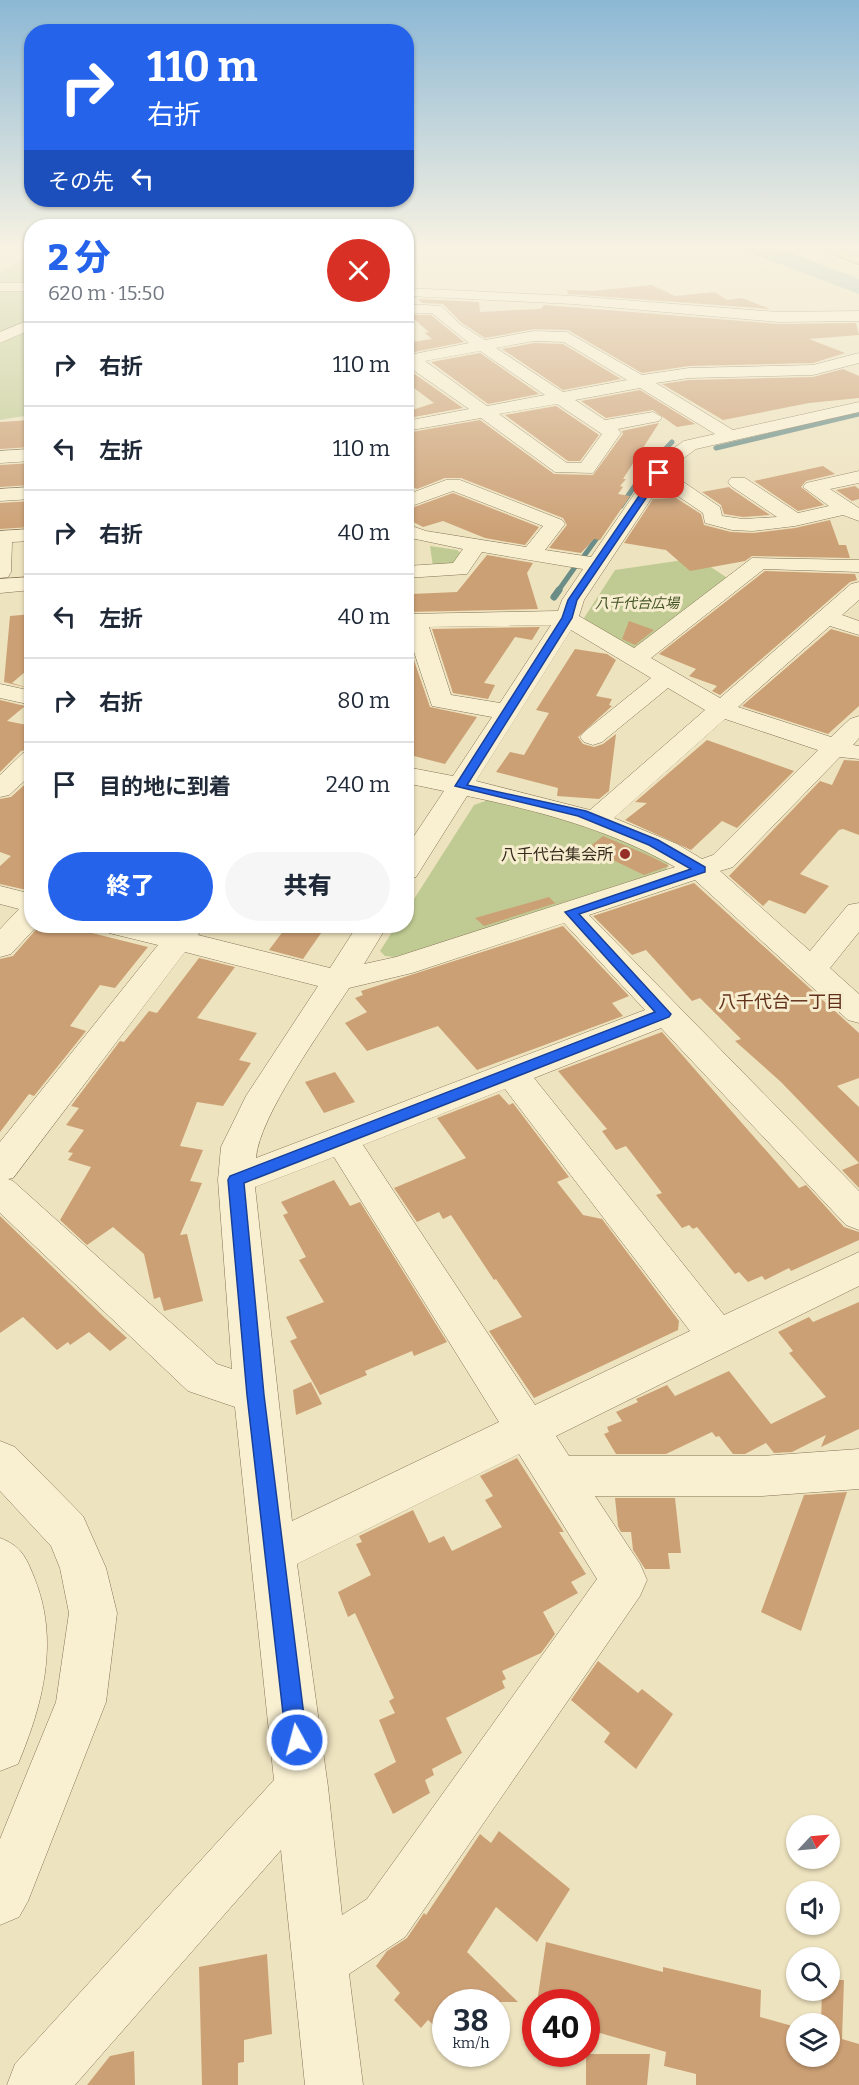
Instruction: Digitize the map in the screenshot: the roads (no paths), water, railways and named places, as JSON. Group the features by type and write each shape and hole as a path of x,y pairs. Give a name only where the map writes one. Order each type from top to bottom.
{"street":[{"path":"414,362 562,468 584,477 612,433 476,341"},
{"path":"414,357 507,341"},
{"path":"572,341 731,436"},
{"path":"414,424 689,373 813,370 859,358"},
{"path":"414,859 567,618 573,600 651,483 676,453 690,446 859,408"},
{"path":"602,426 652,417"},
{"path":"0,457 24,456"},
{"path":"853,512 813,487 859,477"},
{"path":"738,482 795,520"},
{"path":"651,483 678,487 713,512 712,519 732,525 775,524 853,512"},
{"path":"414,499 453,484 555,524 531,554"},
{"path":"0,495 24,494"},
{"path":"414,534 422,537 598,565"},
{"path":"0,572 1,537 24,536"},
{"path":"414,572 459,569 477,545"},
{"path":"635,659 759,562 859,566"},
{"path":"0,586 24,584"},
{"path":"596,819 859,589"},
{"path":"414,621 567,618 722,710 848,751"},
{"path":"826,618 859,628"},
{"path":"414,629 441,701 508,712"},
{"path":"593,737 667,677"},
{"path":"0,691 24,696"},
{"path":"0,1168 183,933 337,980 401,966 723,861 848,751 859,724"},
{"path":"0,789 24,766"},
{"path":"414,777 540,802 596,819 654,843 700,870 859,1012"},
{"path":"0,895 24,901"},
{"path":"571,912 664,1014 859,1215"},
{"path":"812,969 859,912"},
{"path":"0,947 24,922"},
{"path":"334,2085 302,1787 255,1395 236,1180 239,1147 258,1106 367,933"},
{"path":"236,1180 664,1014"},
{"path":"512,1074 719,1338"},
{"path":"319,1961 386,1918 624,1580 341,1139"},
{"path":"0,1191 203,1378 255,1395"},
{"path":"275,1552 528,1431 859,1268"},
{"path":"0,1461 67,1531 83,1568 93,1613 81,1702 9,1882 0,1898"},
{"path":"556,1476 762,1476 859,1469"},
{"path":"0,1560 11,1574 25,1633 19,1680 0,1746"},
{"path":"36,2085 302,1787"}],"waterway":[{"path":"716,448 859,414"},
{"path":"621,506 647,468 672,442"},
{"path":"584,556 602,531"},
{"path":"558,591 575,567"},
{"path":"554,597 559,590"}],"place":[{"name":"八千代台集会所","path":"625,854"}],"district":[{"name":"八千代台一丁目","path":"781,1002"}],"park label":[{"name":"八千代台広場","path":"637,603"}]}
